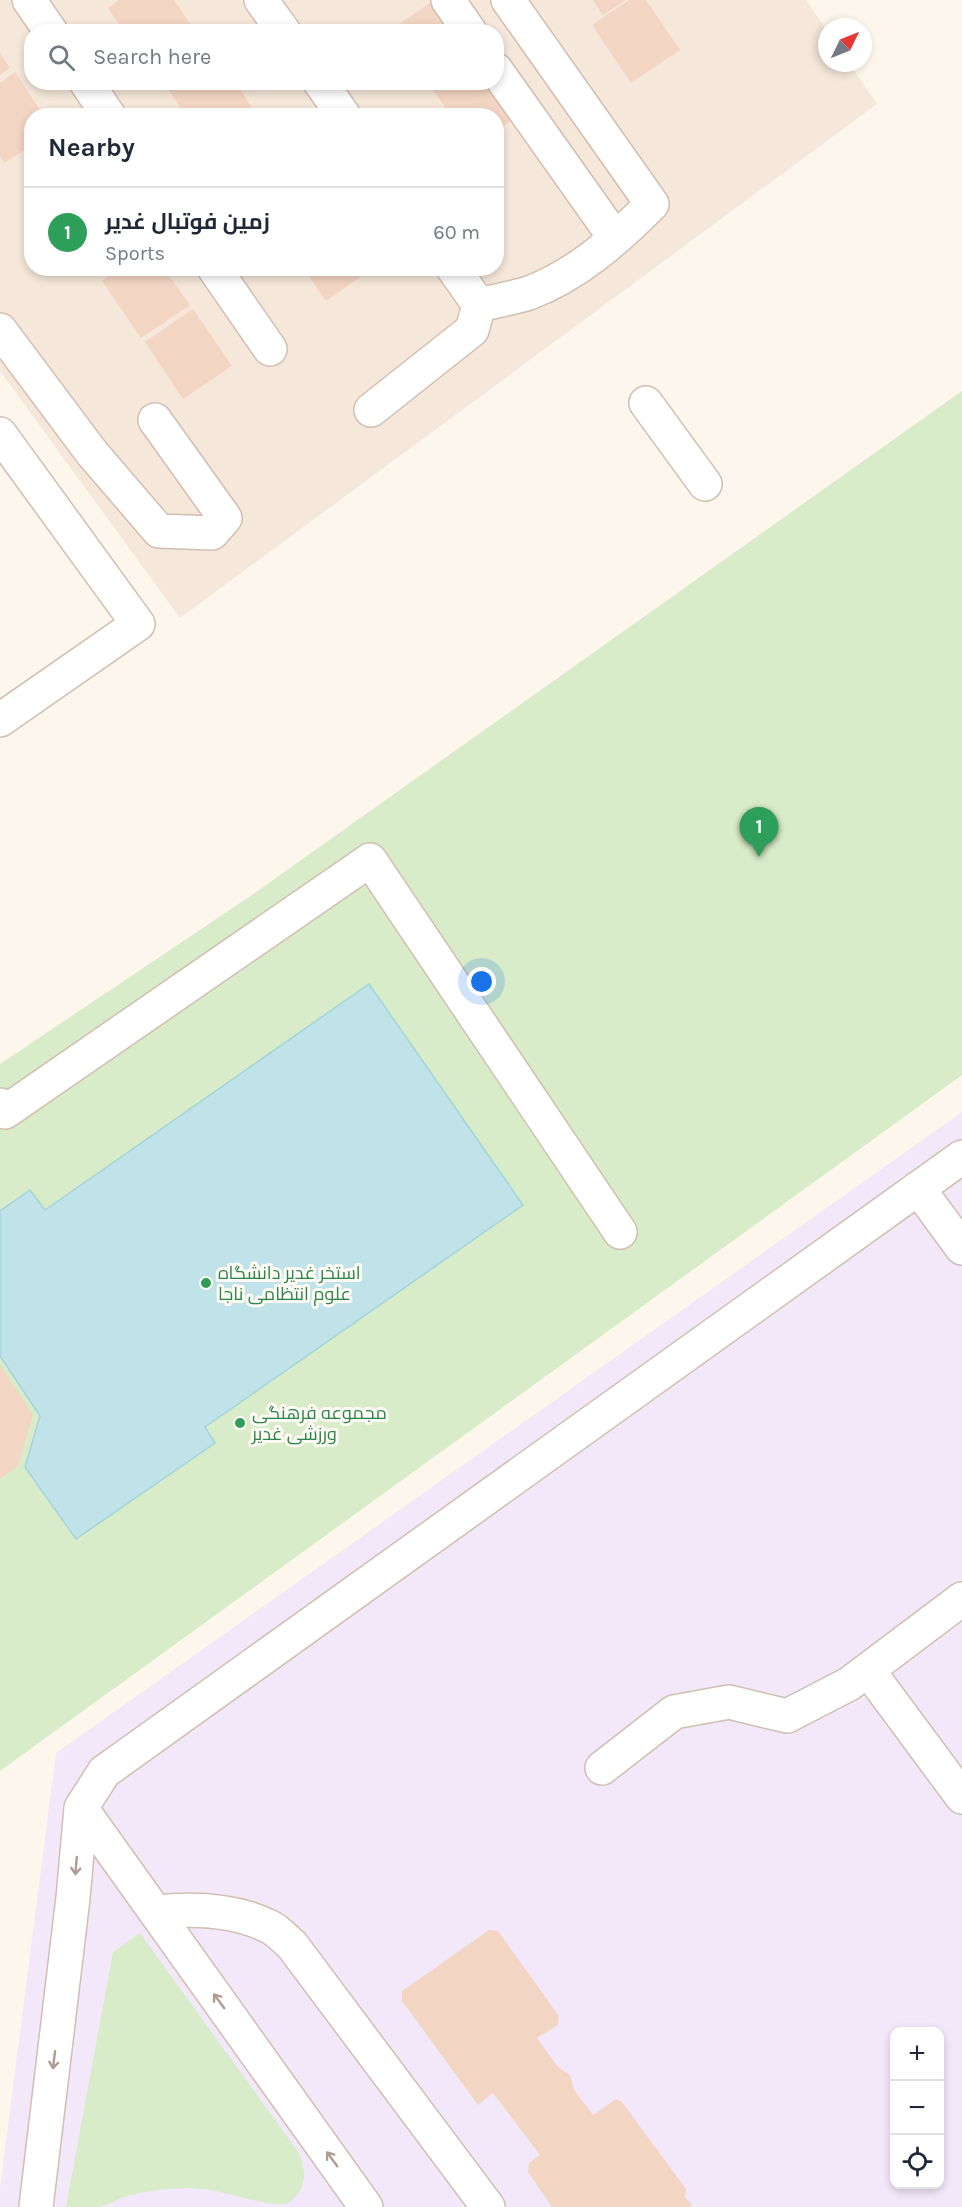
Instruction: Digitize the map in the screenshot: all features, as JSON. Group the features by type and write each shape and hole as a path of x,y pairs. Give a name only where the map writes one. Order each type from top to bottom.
{"lane":[{"path":"29,0 46,24"},
{"path":"261,0 278,24"},
{"path":"448,0 464,24"},
{"path":"479,305 529,293 581,267 652,204 508,0"},
{"path":"504,80 615,238"},
{"path":"91,90 104,108"},
{"path":"326,90 338,108"},
{"path":"220,276 270,349"},
{"path":"459,276 479,305"},
{"path":"371,410 472,330 479,305"},
{"path":"0,330 92,453 159,531 212,533 225,518 155,420"},
{"path":"646,403 705,484"},
{"path":"0,434 138,624 0,720"},
{"path":"0,1105 5,1112 370,860 620,1232"},
{"path":"36,2207 73,1898 81,1808 104,1772 962,1157"},
{"path":"918,1188 962,1248"},
{"path":"602,1768 674,1712 729,1702 787,1716 849,1684 962,1599"},
{"path":"868,1670 962,1797"},
{"path":"81,1808 366,2207"},
{"path":"156,1912 215,1910 272,1928 292,1945 488,2207"}],"shaded area":[{"path":"0,0 806,0 818,18 818,72 855,72 877,104 180,618 0,371"},
{"path":"962,1112 962,2207 0,2207 0,2188 56,1753"}],"green space":[{"name":"مجموعه فرهنگی ورزشی غدیر","path":"962,391 962,1075 0,1771 0,1064 249,897"},
{"path":"140,1933 299,2153 304,2175 303,2182 298,2194 286,2204 261,2202 211,2190 178,2188 135,2194 99,2207 66,2207 113,1952"}],"water":[{"name":"استخر غدیر دانشگاه علوم انتظامی ناجا","path":"369,984 523,1205 205,1427 215,1443 76,1539 25,1467 40,1416 0,1356 0,1211 30,1190 45,1210"}],"building":[{"path":"119,0 174,0 190,24 119,24 108,8"},
{"path":"434,0 456,24 400,24"},
{"path":"593,0 626,0 603,15"},
{"path":"629,0 646,0 680,50 631,83 592,25"},
{"path":"0,53 10,68 0,75"},
{"path":"15,72 24,86 24,90 27,90 39,108 24,108 24,150 5,163 0,156 0,83"},
{"path":"169,90 240,90 252,108 181,108"},
{"path":"433,90 502,90 521,114 504,126 504,108 445,108"},
{"path":"109,276 170,276 190,305 141,338 102,281"},
{"path":"309,276 362,276 326,301"},
{"path":"193,309 232,366 183,399 145,342"},
{"path":"0,1365 33,1415 18,1466 0,1479"},
{"path":"489,1930 498,1931 559,2016 558,2025 537,2038 557,2066 570,2075 574,2090 593,2115 616,2099 622,2102 686,2189 685,2197 692,2205 689,2207 552,2207 528,2172 529,2163 540,2155 493,2093 478,2105 402,2001 402,1991"}],"place":[{"name":"زمین فوتبال غدیر","path":"759,857"},
{"name":"استخر غدیر دانشگاه علوم انتظامی ناجا","path":"206,1283"},
{"name":"مجموعه فرهنگی ورزشی غدیر","path":"240,1423"}]}
